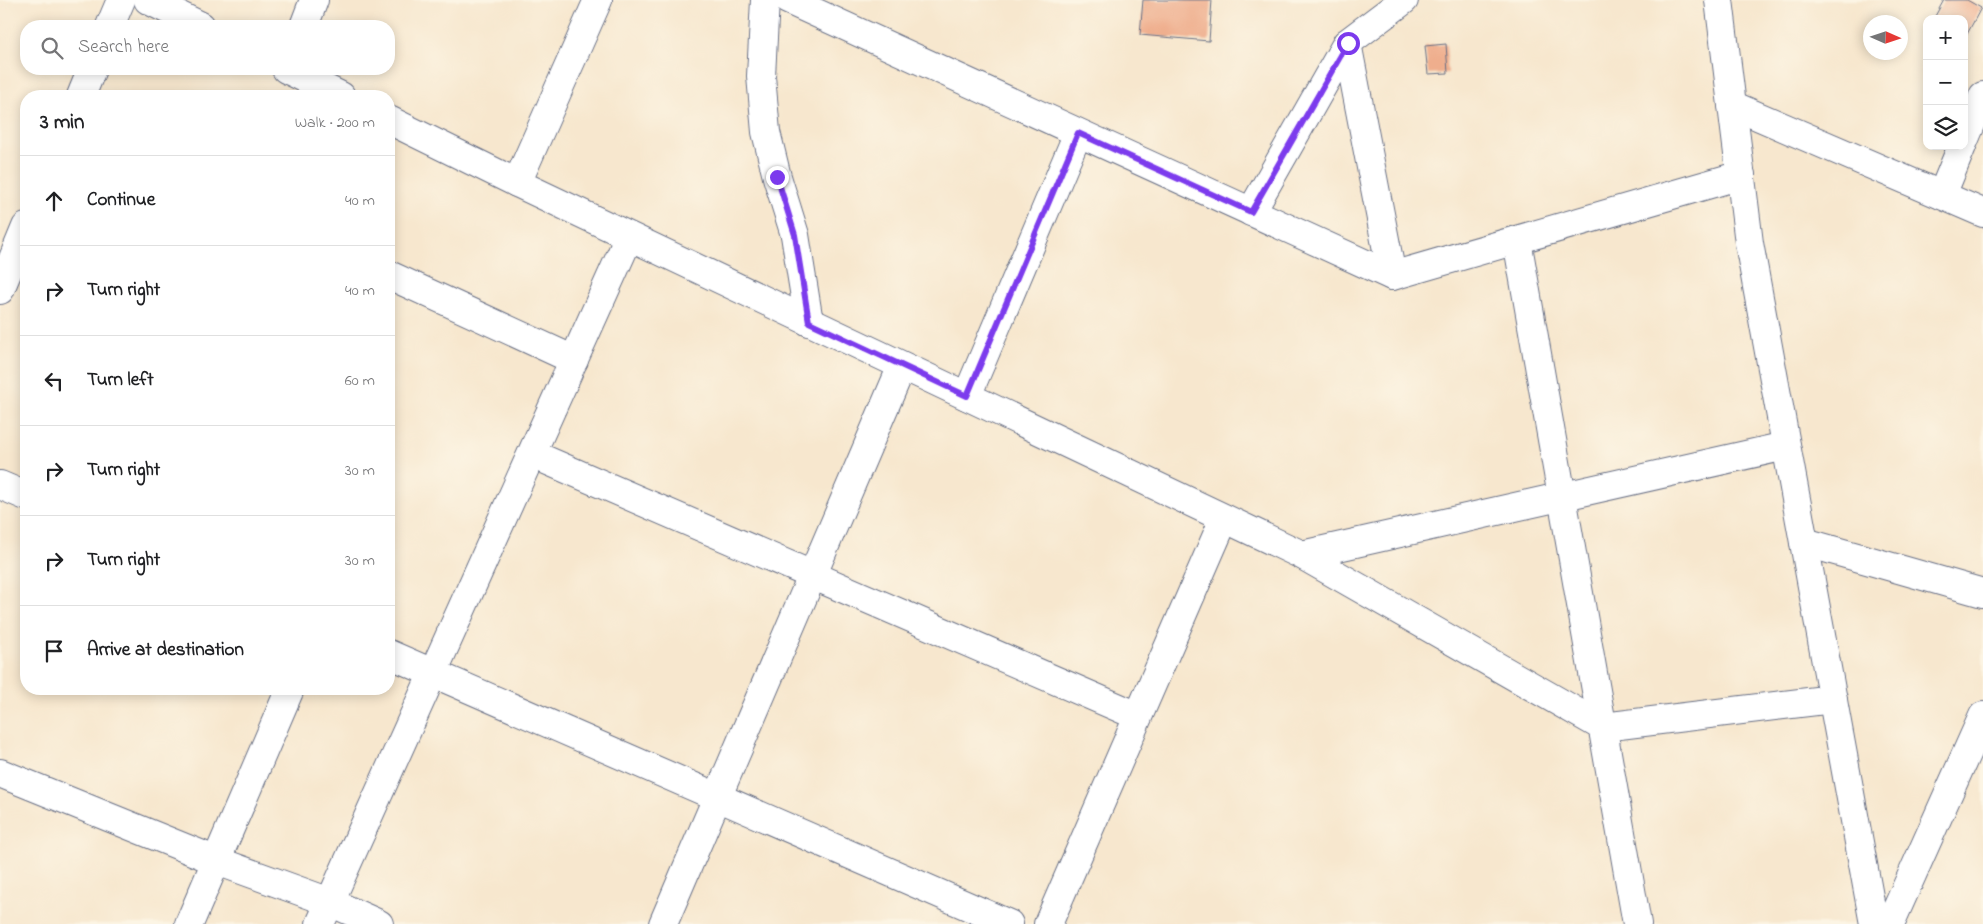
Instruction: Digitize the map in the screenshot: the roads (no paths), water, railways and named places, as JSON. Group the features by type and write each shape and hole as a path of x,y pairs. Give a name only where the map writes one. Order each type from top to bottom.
{"street":[{"path":"113,20 121,0"},
{"path":"148,0 189,20"},
{"path":"306,20 314,0"},
{"path":"517,183 598,0"},
{"path":"766,0 761,76 766,132 777,177 795,235 809,322"},
{"path":"788,0 1392,276 1741,175"},
{"path":"1251,212 1348,43 1404,0"},
{"path":"1719,0 1749,243 1874,924"},
{"path":"1348,43 1392,276"},
{"path":"83,90 90,75"},
{"path":"298,75 330,90"},
{"path":"1968,132 1983,96"},
{"path":"1732,105 1983,213"},
{"path":"395,123 517,183 1302,555 1603,727 1833,698"},
{"path":"967,396 1078,133"},
{"path":"1942,195 1960,150"},
{"path":"325,913 629,236"},
{"path":"1518,240 1637,924"},
{"path":"0,290 20,242"},
{"path":"395,278 574,360"},
{"path":"663,924 902,366"},
{"path":"1302,555 1786,446"},
{"path":"532,454 1138,716"},
{"path":"0,485 20,493"},
{"path":"1048,924 1224,519"},
{"path":"1804,542 1983,593"},
{"path":"395,657 1009,924"},
{"path":"189,924 287,695"},
{"path":"1890,924 1983,716"},
{"path":"0,773 216,861 325,913 379,924"}]}
